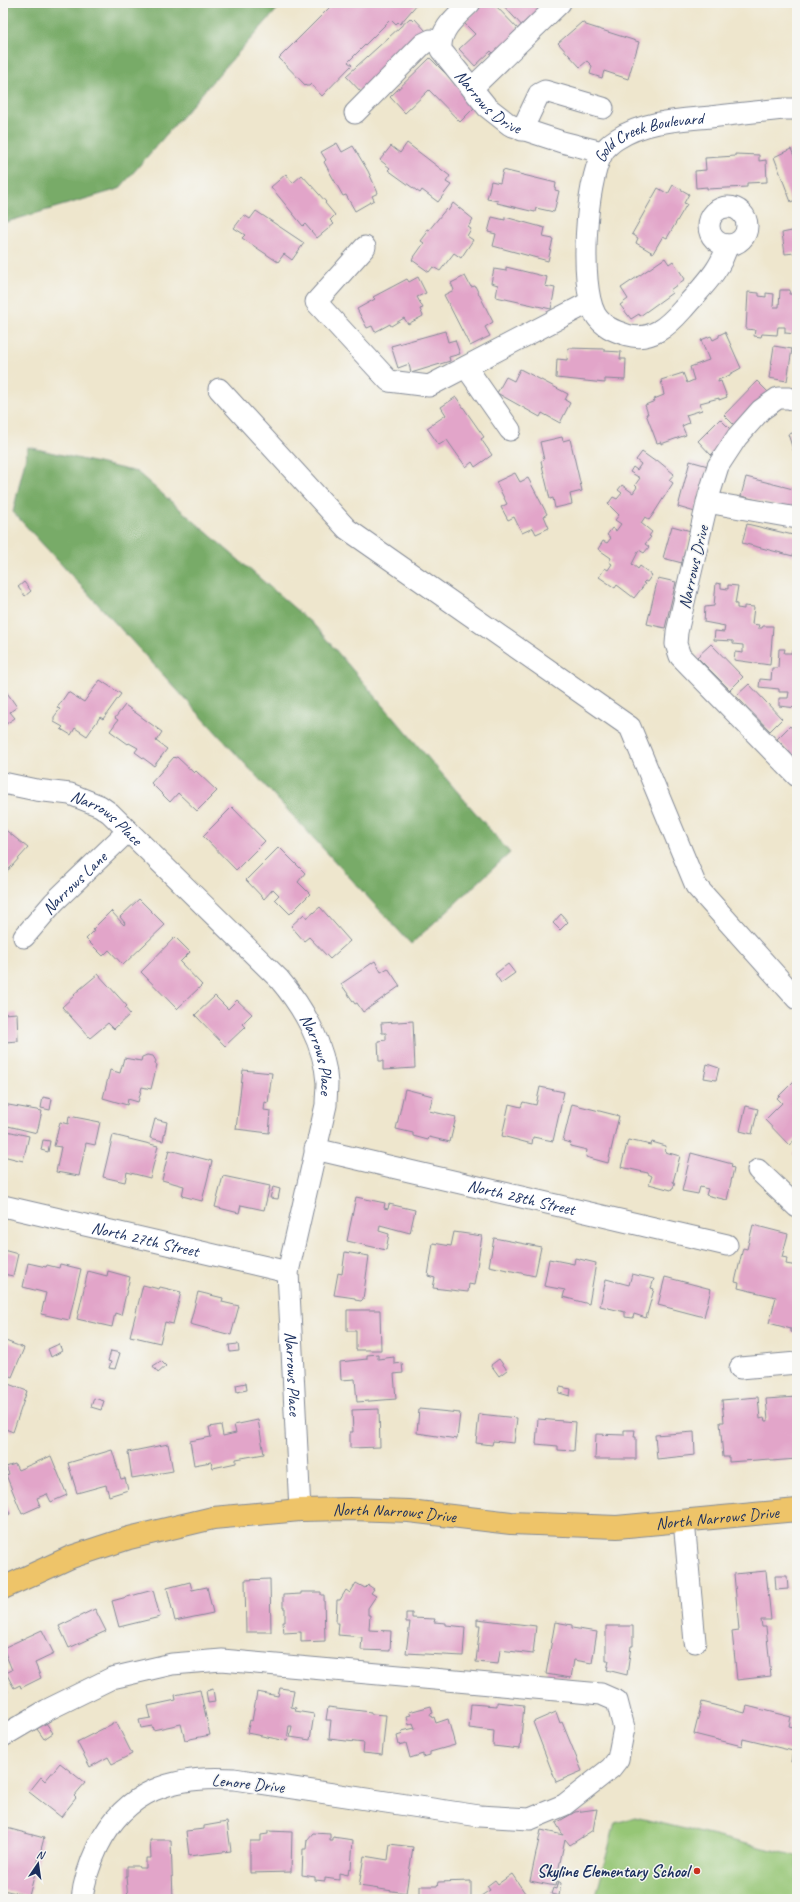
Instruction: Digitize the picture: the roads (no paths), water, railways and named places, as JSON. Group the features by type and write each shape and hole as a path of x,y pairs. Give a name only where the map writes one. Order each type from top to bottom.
{"main road":[{"name":"North Narrows Drive","path":"3,1588 71,1557 129,1538 213,1518 300,1510 350,1509 408,1511 511,1523 617,1527 797,1510"}],"street":[{"path":"355,113 422,44 431,40 440,43 444,32 450,23 470,3"},
{"path":"472,88 560,3"},
{"name":"Narrows Drive","path":"440,43 441,50 487,107 510,124 522,130 602,152"},
{"path":"522,130 539,94 545,91 603,108"},
{"name":"Gold Creek Boulevard","path":"727,245 722,261 711,276 674,319 654,334 643,337 631,336 609,328 600,321 590,302 586,257 592,185 596,167 602,152 616,139 662,122 797,109"},
{"path":"365,247 316,302 389,381 429,386 590,302"},
{"path":"466,366 510,430"},
{"path":"219,389 347,529 630,727 696,886 797,999"},
{"name":"Narrows Drive","path":"797,401 789,398 778,398 761,410 737,437 718,466 677,632 676,644 680,656 766,746 797,776"},
{"path":"708,502 797,518"},
{"name":"Narrows Place","path":"3,783 36,790 70,794 100,806 110,813 279,979 293,995 319,1047 327,1083 326,1105 288,1272 300,1510"},
{"name":"Narrows Lane","path":"24,937 54,902 128,831"},
{"name":"North 28th Street","path":"315,1149 727,1245"},
{"path":"758,1170 797,1207"},
{"name":"North 27th Street","path":"3,1206 288,1272"},
{"path":"740,1368 797,1363"},
{"path":"684,1521 695,1642"},
{"name":"Lenore Drive","path":"3,1736 47,1710 112,1678 172,1664 222,1660 601,1694 617,1701 624,1728 618,1759 612,1768 564,1805 530,1819 479,1816 234,1779 192,1779 168,1785 148,1793 120,1812 103,1836 93,1856 87,1872 82,1899"}],"place":[{"name":"Skyline Elementary School","path":"697,1871"}]}
